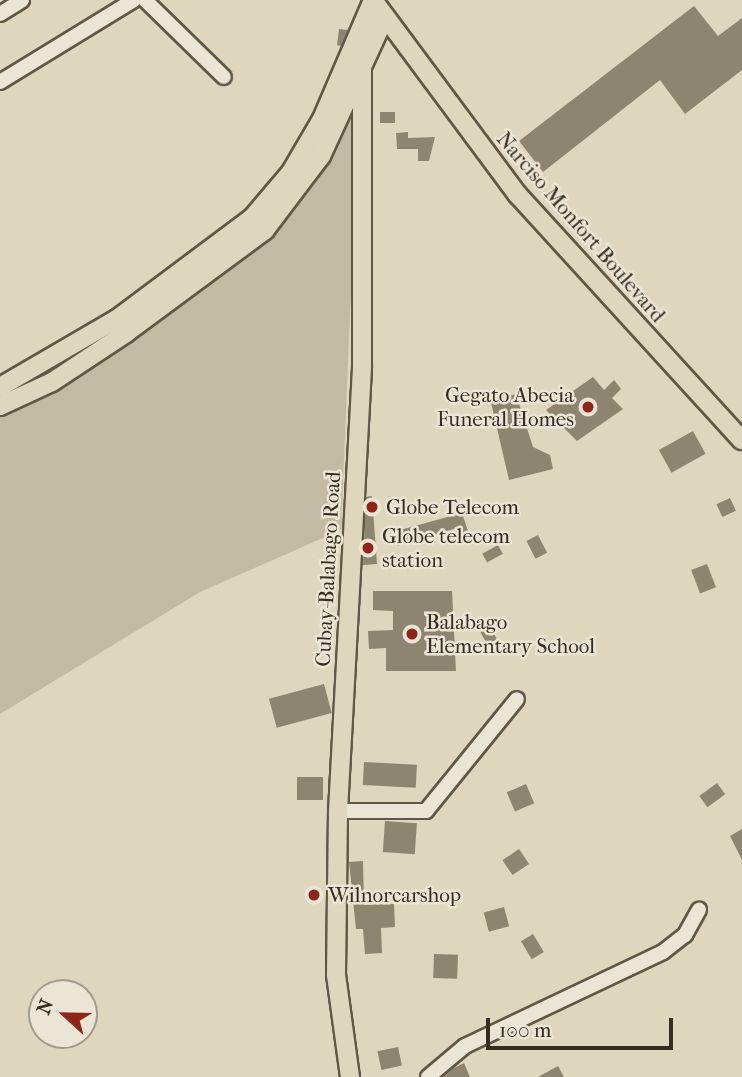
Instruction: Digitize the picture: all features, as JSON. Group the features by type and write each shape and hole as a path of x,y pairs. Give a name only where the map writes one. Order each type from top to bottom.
{"main road":[{"name":"Narciso Monfort Boulevard","path":"373,0 518,195 742,440"},
{"path":"0,387 117,319 253,218 317,128 373,0"},
{"path":"0,406 52,382 116,340 265,230 321,156 385,16"},
{"name":"Cubay-Balabago Road","path":"350,1077 336,975 338,811 362,366 362,63"}],"street":[{"path":"0,14 22,0"},
{"path":"0,82 134,0"},
{"path":"145,0 224,77"},
{"path":"338,811 426,811 473,745 517,699"},
{"path":"428,1077 465,1046 663,952 685,935 699,910"}],"shaded area":[{"path":"359,100 341,530 200,592 0,714 0,413 104,359 271,237 314,185"}],"building":[{"path":"694,6 718,36 742,18 742,70 685,114 660,80 543,172 519,141"},
{"path":"339,29 348,30 341,46 337,45"},
{"path":"380,112 395,112 395,123 380,123"},
{"path":"408,132 408,138 435,137 429,161 418,161 418,149 397,149 396,133"},
{"path":"593,377 604,390 614,380 621,389 612,398 623,409 577,441 546,410"},
{"path":"502,391 503,398 516,394 533,447 550,455 553,469 509,480 489,394"},
{"path":"693,431 706,454 671,473 659,450"},
{"path":"372,496 377,564 363,565 366,497"},
{"path":"730,498 736,511 722,517 716,504"},
{"path":"462,513 469,534 458,539 454,529 397,546 393,532"},
{"path":"538,535 547,553 535,559 526,541"},
{"path":"498,545 503,554 487,562 482,554"},
{"path":"707,564 716,587 700,593 691,570"},
{"path":"373,591 452,591 456,671 386,671 386,648 369,649 368,631 393,630 393,611 373,610"},
{"path":"490,627 497,639 487,645 480,632"},
{"path":"324,684 332,713 277,728 269,699"},
{"path":"364,762 417,765 416,788 363,785"},
{"path":"297,777 323,777 323,800 297,800"},
{"path":"717,783 725,794 707,807 699,796"},
{"path":"526,784 534,803 515,812 507,792"},
{"path":"385,821 417,823 415,854 383,852"},
{"path":"742,829 742,860 730,836"},
{"path":"519,849 529,864 512,875 502,860"},
{"path":"363,861 364,905 394,904 395,927 381,928 382,953 365,954 363,929 356,929 349,862"},
{"path":"504,907 509,926 489,932 484,912"},
{"path":"533,934 544,952 532,959 521,941"},
{"path":"434,954 458,955 457,979 433,978"},
{"path":"398,1047 402,1066 381,1070 377,1051"},
{"path":"464,1063 470,1077 443,1077 454,1068"},
{"path":"558,1066 564,1077 538,1077"}],"place":[{"name":"Gegato Abecia Funeral Homes","path":"588,407"},
{"name":"Globe Telecom","path":"372,507"},
{"name":"Globe telecom station","path":"368,548"},
{"name":"Balabago Elementary School","path":"412,634"},
{"name":"Wilnorcarshop","path":"314,895"}]}
